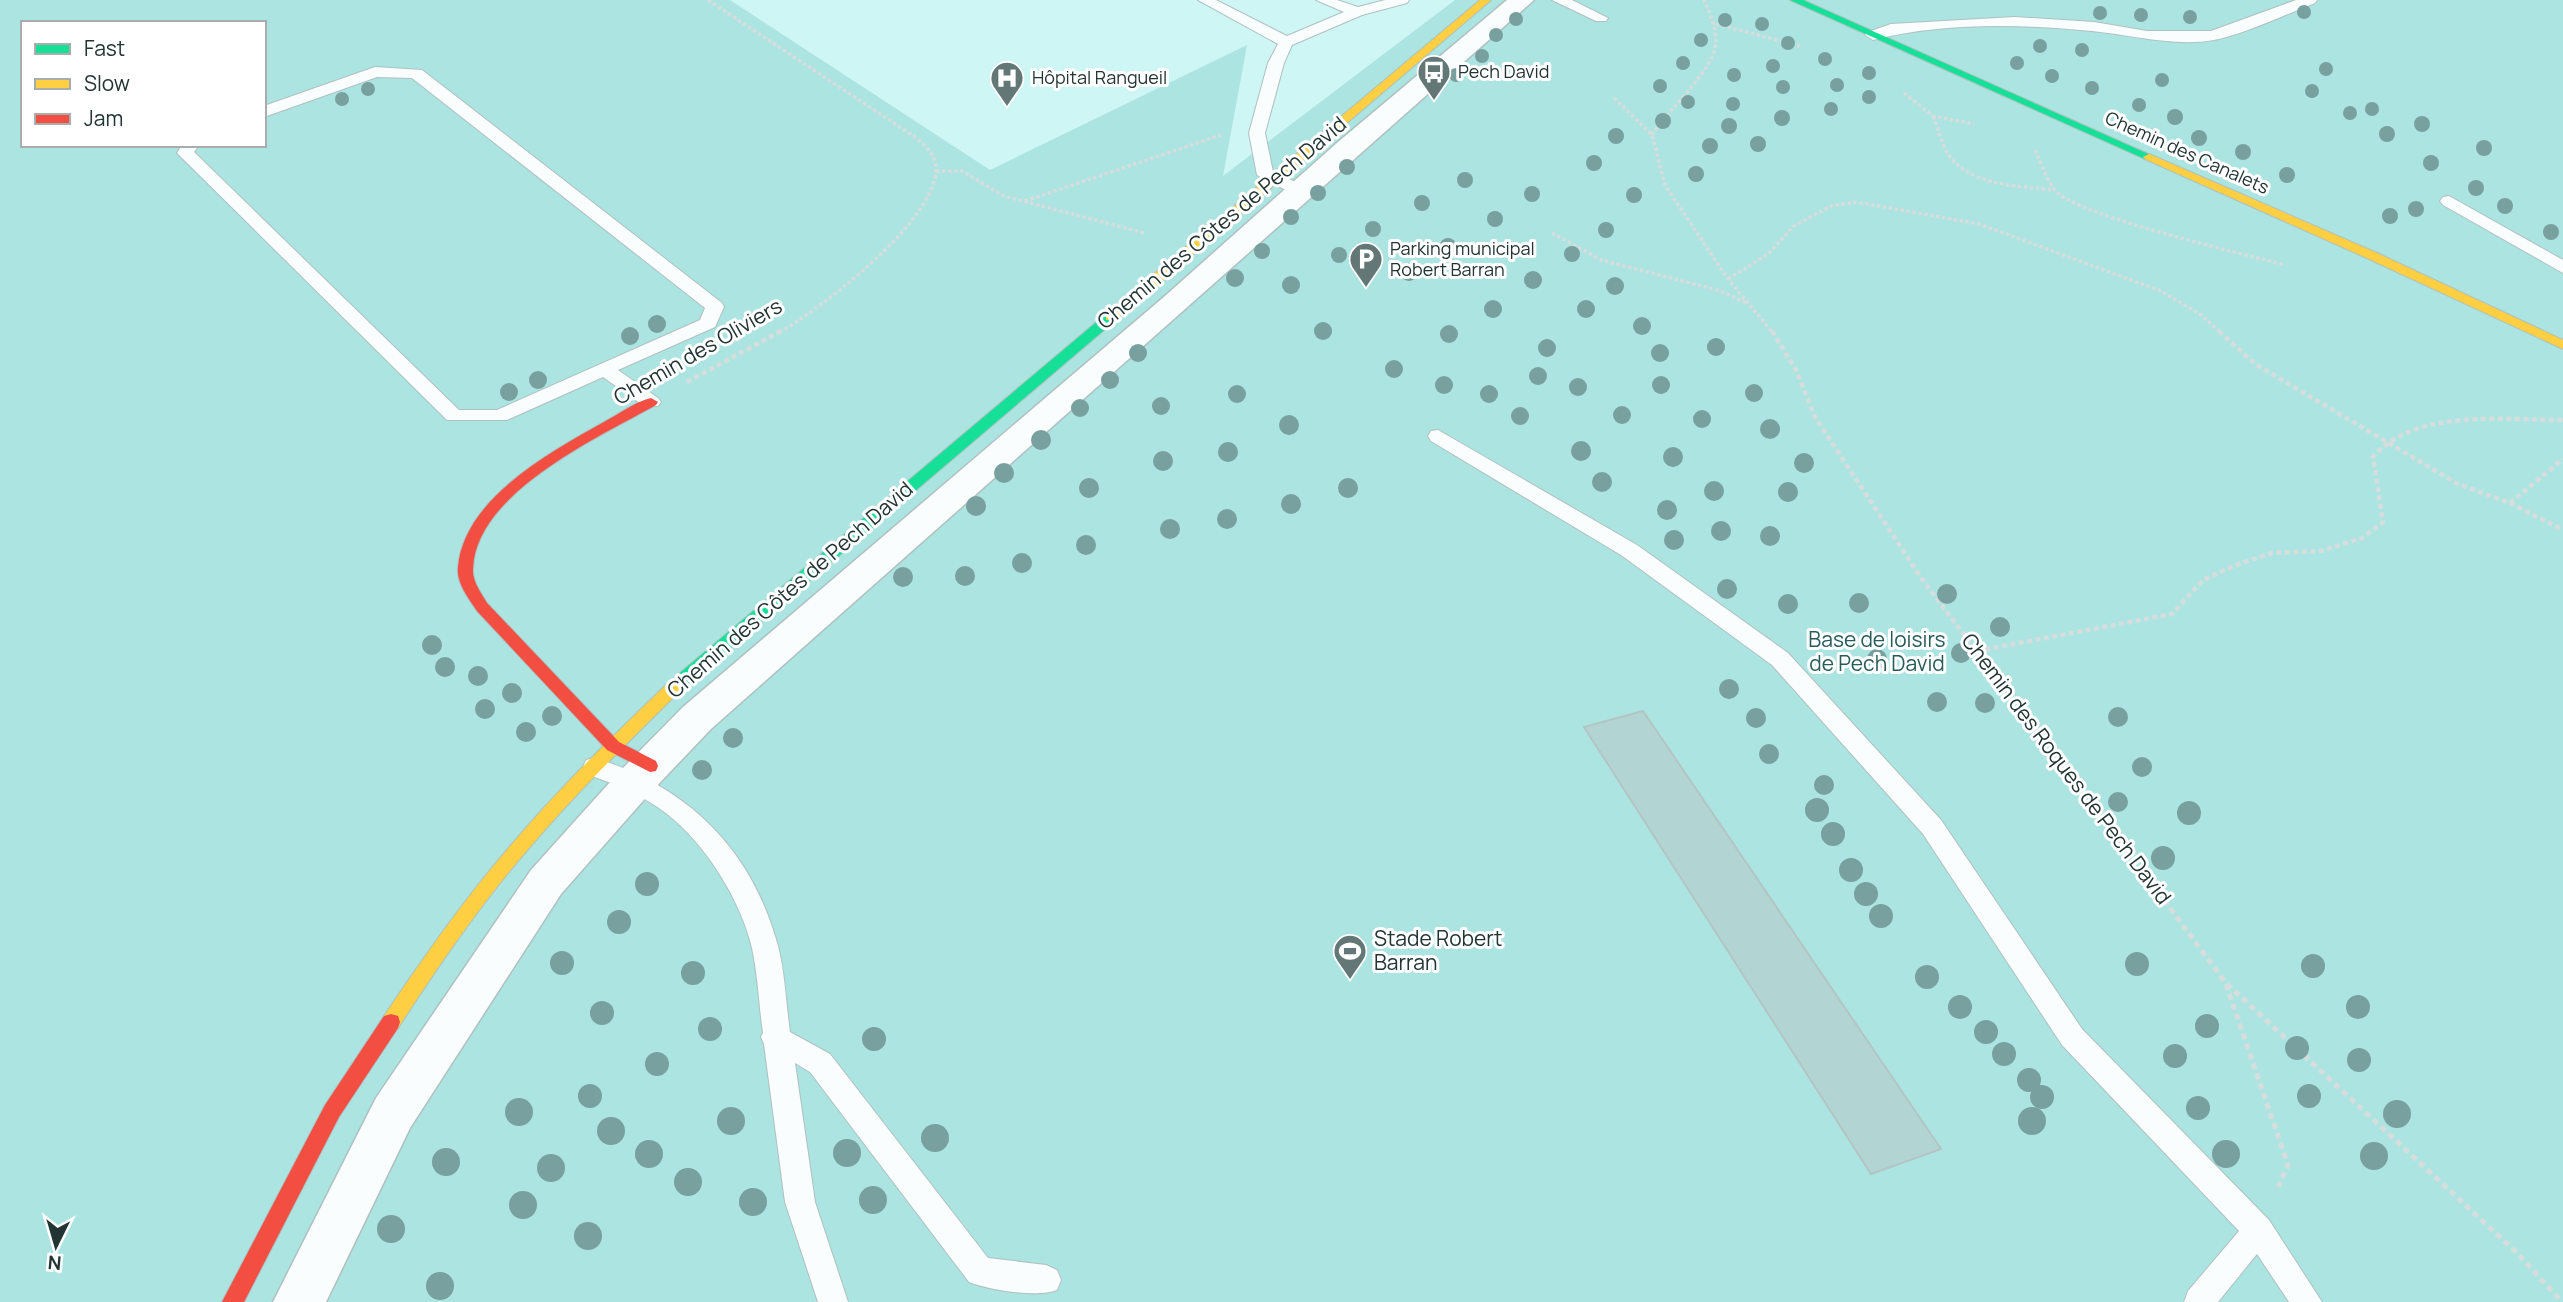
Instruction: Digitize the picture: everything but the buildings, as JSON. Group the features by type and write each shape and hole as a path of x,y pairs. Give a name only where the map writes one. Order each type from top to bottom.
{"street":[{"name":"Chemin des Côtes de Pech David","path":"299,1302 393,1113 546,882 643,774 697,718 1176,303 1287,185 1486,0"},
{"name":"Chemin des Côtes de Pech David","path":"233,1302 332,1111 431,961 498,872 613,746 692,671 1287,185 1522,0"},
{"name":"Chemin des Canalets","path":"1795,0 2373,256 2563,345"},
{"name":"Chemin des Oliviers","path":"643,774 613,746 482,607 470,589 465,569 468,543 482,519 500,499 536,471 651,402"}],"lane":[{"path":"1205,0 1286,43"},
{"path":"1322,0 1357,12"},
{"path":"1287,185 1265,175 1257,133 1276,63 1286,43 1357,12 1402,0"},
{"path":"1559,0 1601,18"},
{"path":"1873,35 1891,29 2015,21 2094,27 2147,36 2213,36 2310,0"},
{"path":"190,147 185,153 454,415 500,416 708,323 715,307 416,73 376,72 266,110"},
{"path":"2449,201 2563,268"},
{"path":"605,370 651,402"},
{"path":"1438,436 1629,550 1780,659 1932,827 2072,1037 2258,1230 2307,1302"},
{"path":"595,767 643,774 706,838 742,885 765,947 775,1037 800,1202 833,1302"},
{"path":"775,1037 821,1063 980,1272 1046,1280"},
{"path":"2199,1302 2258,1230"}],"path":[{"path":"708,0 915,137 934,158 936,171 962,171 1004,195 1044,208 1156,236"},
{"path":"1614,98 1652,135 1659,121 1715,55 1718,38 1716,24 1704,0"},
{"path":"1716,24 1769,40 1805,47"},
{"path":"1898,88 1933,116 1981,125"},
{"path":"1933,116 1947,152 1958,165 1980,177 2053,190 2069,202 2117,219 2288,266"},
{"path":"1026,201 1046,192 1227,134"},
{"name":"Chemin des Roques de Pech David","path":"1652,135 1665,185 1728,279 1773,333 1796,370 1815,417 1897,543 2226,984 2515,1251 2563,1302"},
{"path":"2032,145 2053,190"},
{"name":"Chemin des Oliviers","path":"651,402 812,312 855,279 883,252 921,208 932,189 936,171"},
{"path":"1728,279 1768,254 1794,226 1831,206 1856,202 1979,224 2161,290 2200,314 2255,364 2458,484 2510,503 2563,530"},
{"path":"1552,233 1601,260 1721,291 1749,305"},
{"path":"1977,651 2172,614 2203,579 2236,565 2272,553 2321,551 2362,538 2383,522 2373,457 2386,442 2442,421 2563,419"},
{"path":"2510,503 2563,459"},
{"path":"2226,984 2288,1165 2258,1230"}],"shaded area":[{"name":"Hôpital Rangueil","path":"730,0 1455,0 1222,177 1247,45 990,171"}],"green space":[{"name":"Base de loisirs de Pech David","path":"0,0 730,0 990,170 1247,45 1223,176 1455,0 2563,0 2563,1302 0,1302"}],"traffic: fast":[{"path":"1795,0 2149,157"},
{"path":"674,687 1111,317"}],"traffic: slow":[{"path":"1111,317 1486,0"},
{"path":"2149,157 2373,256 2563,345"},
{"path":"391,1022 455,928 517,850 582,778 674,687"}],"traffic: jam":[{"path":"650,766 613,746 482,607 469,584 465,568 472,540 487,515 510,491 568,449 651,402"},
{"path":"233,1302 332,1111 391,1022"}],"place":[{"name":"Pech David","path":"1434,102"},
{"name":"Hôpital Rangueil","path":"1007,108"},
{"name":"Parking municipal Robert Barran","path":"1366,289"},
{"name":"Stade Robert Barran","path":"1350,981"}]}
